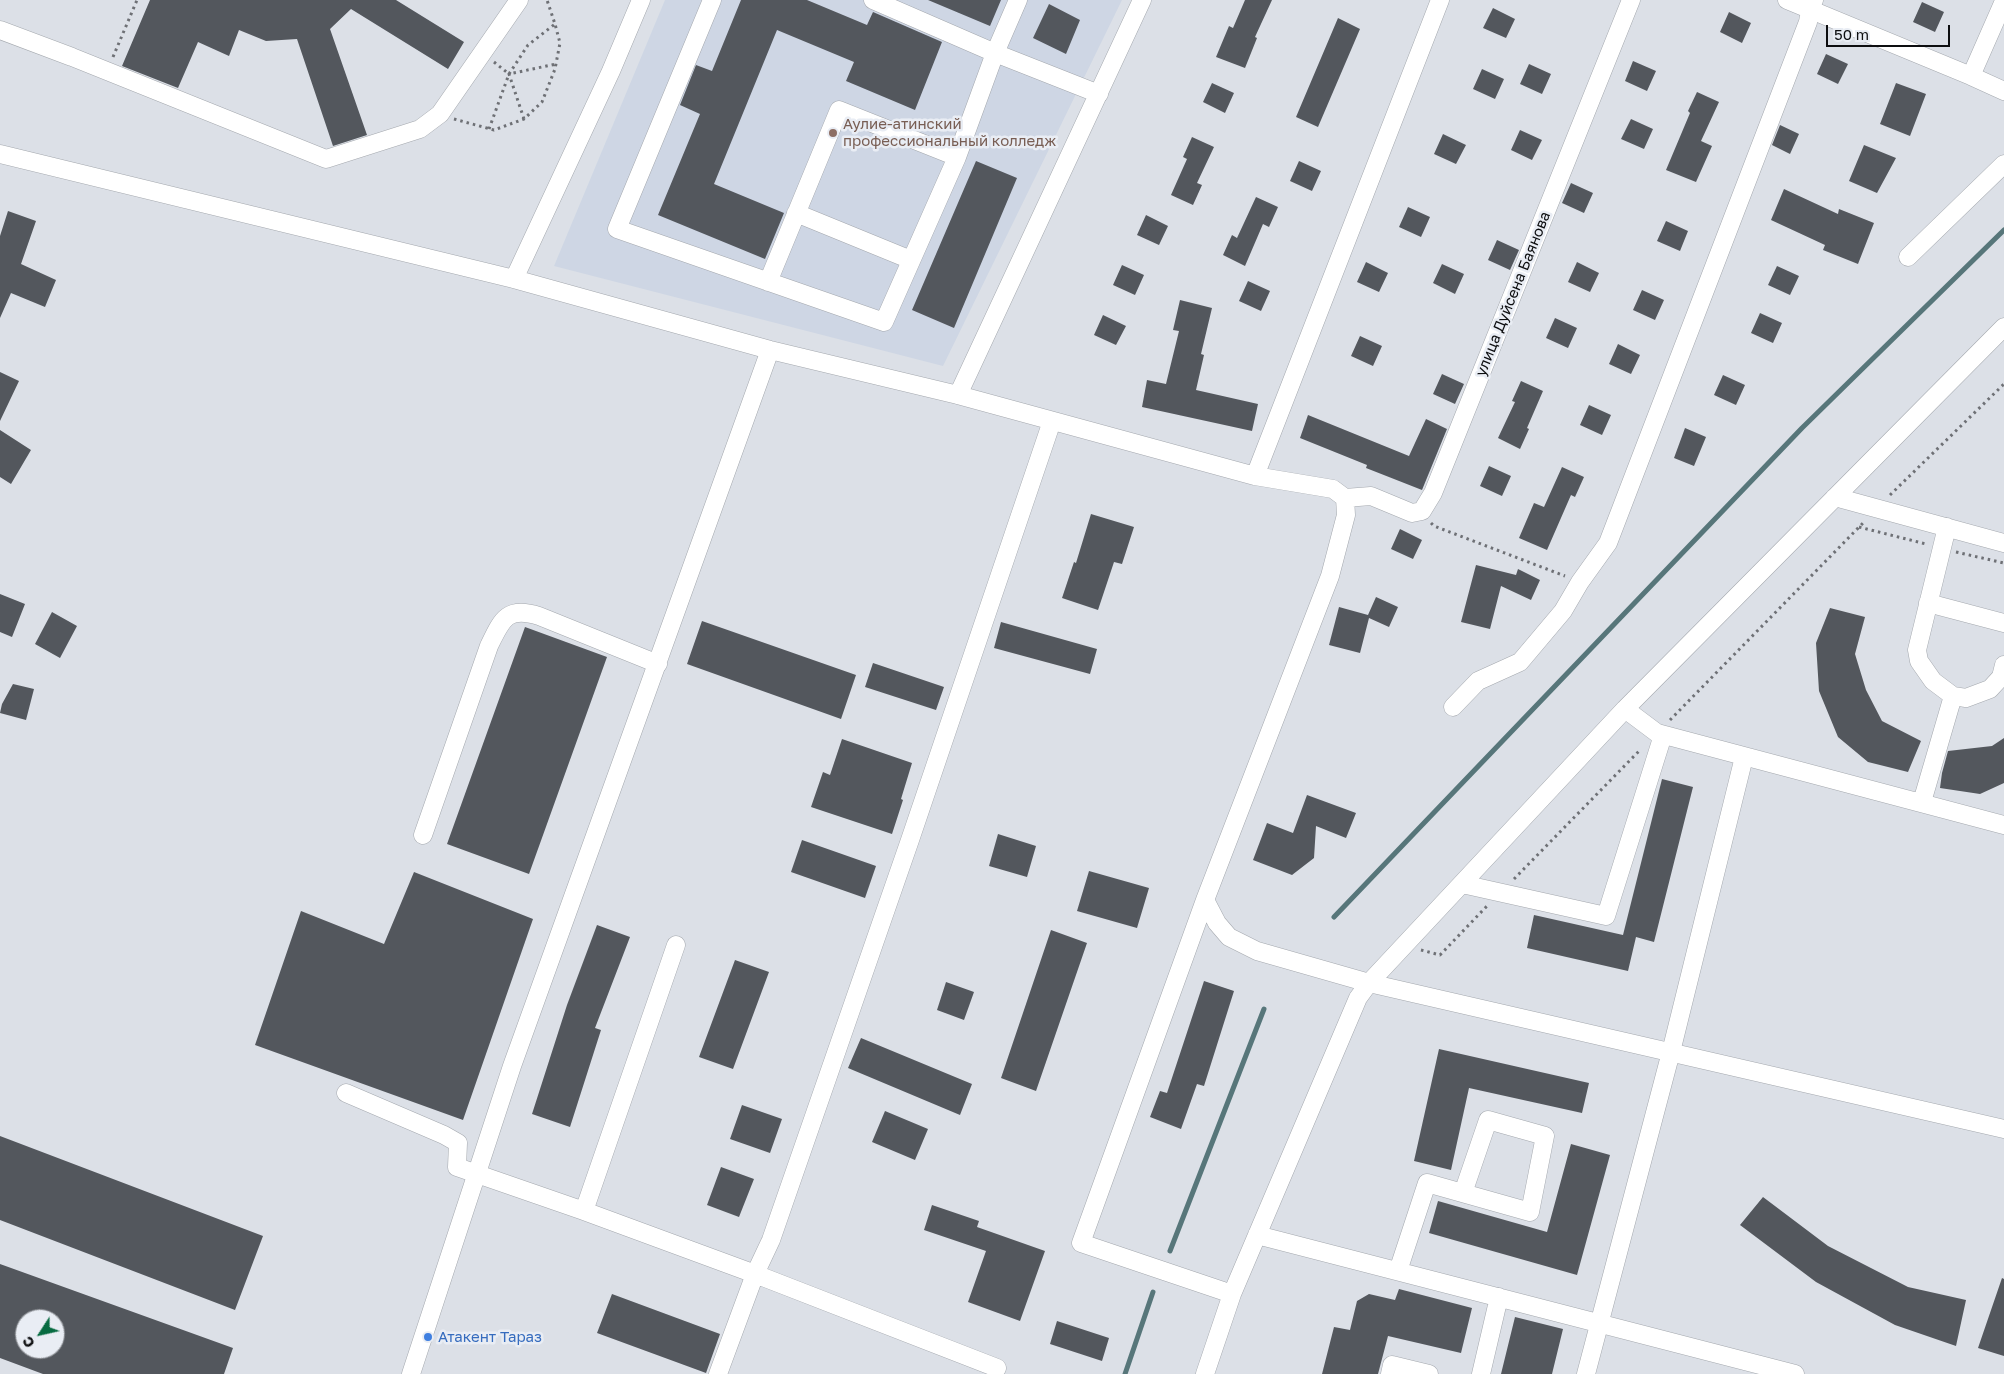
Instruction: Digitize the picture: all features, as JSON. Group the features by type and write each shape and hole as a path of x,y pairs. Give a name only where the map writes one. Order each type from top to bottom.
{"street":[{"path":"0,30 108,71 326,159 420,129 440,114 519,0"},
{"path":"514,279 611,71 641,0"},
{"path":"712,0 617,229 884,322 957,157 995,53 1018,0"},
{"path":"873,0 995,53 1099,94"},
{"path":"958,395 1142,0"},
{"path":"1255,476 1440,0"},
{"name":"улица Дуйсена Баянова","path":"1422,511 1433,493 1630,0"},
{"path":"1787,0 1812,5 2004,91"},
{"path":"1971,76 2004,1"},
{"path":"1453,707 1478,681 1520,662 1563,611 1580,582 1608,543 1808,22 1812,5"},
{"path":"768,282 839,110 957,157"},
{"path":"0,154 514,279 770,350 958,395 1255,476 1333,489 1344,498 1371,496 1412,513 1422,511"},
{"path":"1908,257 2004,164"},
{"path":"796,214 911,260"},
{"path":"1205,1374 1232,1294 1358,998 1625,709 2004,327"},
{"path":"411,1374 512,1066 770,350"},
{"path":"718,1374 755,1274 771,1240 1052,421"},
{"path":"1232,1294 1081,1243 1205,900 1330,576 1346,515 1344,498"},
{"path":"1835,498 2004,543"},
{"path":"1947,527 1917,650 1919,661 1933,681 1952,696 1966,698 1990,689 2001,677 2004,665"},
{"path":"1928,604 2004,623"},
{"path":"423,835 489,646 500,624 506,617 516,612 539,616 658,664"},
{"path":"1922,802 1952,696"},
{"path":"1625,709 1660,734 2004,825"},
{"path":"1462,884 1606,916 1660,734"},
{"path":"1586,1374 1671,1052 1744,757"},
{"path":"1205,900 1217,924 1229,937 1258,950 1369,984 2004,1129"},
{"path":"584,1211 676,945"},
{"path":"346,1093 444,1135 458,1143 458,1166 755,1274 997,1368"},
{"path":"1398,1271 1427,1183 1530,1212 1546,1136 1488,1120 1463,1193"},
{"path":"1257,1234 1795,1374"},
{"path":"1481,1374 1499,1297"},
{"path":"1390,1374 1392,1365 1429,1374"}],"path":[{"path":"108,71 137,0"},
{"path":"440,114 473,126 494,130 524,119 542,102 556,64 560,43 547,0"},
{"path":"489,129 509,74 528,45 555,24"},
{"path":"509,74 556,64"},
{"path":"509,74 524,119"},
{"path":"1404,946 1440,955 1660,734 1876,508 2004,384"},
{"path":"1422,511 1434,526 1580,582"}],"shaded area":[{"name":"Аулие-атинский профессиональный колледж","path":"665,0 1122,0 943,366 554,266"}],"building":[{"path":"150,0 396,0 464,42 448,69 351,9 330,29 367,135 333,146 297,39 266,41 239,30 229,56 198,42 178,88 122,66"},
{"name":"Аулие-атинский профессиональный колледж","path":"741,0 807,0 867,25 873,12 942,42 915,110 846,81 854,62 777,30 714,184 784,213 765,259 658,215 700,114 680,105 696,65 712,71"},
{"path":"928,0 1001,0 990,26"},
{"path":"1245,0 1272,0 1255,37 1257,38 1245,68 1216,57 1229,26 1233,28"},
{"path":"1922,2 1944,12 1935,32 1913,22"},
{"path":"1049,4 1080,20 1066,54 1033,38"},
{"path":"1493,8 1515,19 1506,38 1483,28"},
{"path":"1729,12 1751,23 1742,43 1720,32"},
{"path":"1338,18 1360,29 1318,127 1296,117"},
{"path":"1826,54 1848,64 1838,84 1817,74"},
{"path":"1633,61 1656,71 1647,91 1625,81"},
{"path":"1529,64 1551,74 1542,94 1520,84"},
{"path":"1482,69 1504,79 1495,99 1473,89"},
{"path":"1212,83 1234,93 1225,113 1203,102"},
{"path":"1896,83 1926,94 1910,136 1880,124"},
{"path":"1697,92 1719,102 1701,141 1712,146 1696,182 1666,170"},
{"path":"1631,119 1653,129 1644,149 1621,139"},
{"path":"1780,125 1799,134 1790,154 1772,145"},
{"path":"1520,130 1542,140 1532,160 1511,150"},
{"path":"1443,134 1466,145 1456,164 1434,154"},
{"path":"1192,137 1214,147 1197,183 1202,185 1193,205 1171,195 1187,159 1183,157"},
{"path":"1864,145 1896,158 1877,193 1849,181"},
{"path":"976,161 1017,178 954,328 912,310"},
{"path":"1299,161 1321,171 1312,191 1290,181"},
{"path":"1571,183 1593,193 1584,213 1562,203"},
{"path":"1784,189 1838,214 1839,209 1874,223 1858,264 1823,250 1825,245 1771,220"},
{"path":"1256,197 1278,207 1269,227 1263,224 1245,266 1223,255 1232,235 1237,238"},
{"path":"1408,207 1430,217 1421,237 1399,227"},
{"path":"8,211 36,221 21,264 56,280 45,307 11,293 0,318 0,236"},
{"path":"1146,215 1168,226 1159,245 1137,235"},
{"path":"1666,221 1688,231 1680,251 1657,241"},
{"path":"1497,240 1519,250 1510,270 1488,260"},
{"path":"1366,262 1388,273 1379,292 1357,282"},
{"path":"1577,262 1599,273 1590,292 1568,282"},
{"path":"1442,264 1464,274 1455,294 1433,283"},
{"path":"1122,265 1144,275 1135,295 1113,285"},
{"path":"1777,266 1799,276 1790,295 1768,285"},
{"path":"1248,281 1270,291 1261,311 1239,301"},
{"path":"1642,290 1664,300 1655,320 1633,310"},
{"path":"1180,300 1212,308 1201,354 1204,355 1196,390 1258,404 1252,431 1142,407 1147,380 1166,384 1179,331 1173,330"},
{"path":"1760,313 1782,323 1773,343 1751,333"},
{"path":"1103,315 1126,326 1116,345 1094,335"},
{"path":"1555,318 1577,328 1568,348 1546,338"},
{"path":"1360,336 1382,346 1373,366 1351,356"},
{"path":"1618,344 1640,355 1631,374 1609,364"},
{"path":"0,372 19,381 0,421"},
{"path":"1442,374 1464,384 1455,404 1433,394"},
{"path":"1723,375 1745,385 1736,405 1714,395"},
{"path":"1521,381 1543,391 1520,449 1498,438 1515,402 1512,401"},
{"path":"1589,405 1611,415 1602,435 1580,425"},
{"path":"1308,415 1409,456 1426,419 1447,429 1422,490 1366,468 1367,465 1300,438"},
{"path":"1685,428 1706,437 1694,466 1674,458"},
{"path":"0,430 31,450 11,484 0,477"},
{"path":"1489,466 1511,476 1502,496 1480,486"},
{"path":"1562,467 1584,477 1575,497 1571,495 1547,550 1519,538 1534,503 1544,507"},
{"path":"1091,514 1134,527 1122,564 1114,562 1098,610 1062,598 1074,562 1076,563"},
{"path":"1400,529 1422,540 1413,559 1391,549"},
{"path":"1476,565 1516,575 1518,569 1540,580 1531,600 1501,586 1490,629 1461,622"},
{"path":"0,594 25,604 12,637 0,632"},
{"path":"1376,597 1398,607 1389,627 1369,618 1360,653 1329,645 1339,607 1368,615"},
{"path":"1830,608 1865,617 1855,654 1866,690 1882,721 1921,741 1908,772 1868,762 1838,737 1819,691 1816,643"},
{"path":"52,612 77,626 60,658 35,644"},
{"path":"702,621 856,675 841,719 687,664"},
{"path":"1001,622 1097,649 1090,674 994,648"},
{"path":"525,627 607,657 529,874 447,844"},
{"path":"873,663 944,687 936,710 865,687"},
{"path":"13,684 34,689 26,720 0,713 2,704"},
{"path":"2004,738 2004,783 1980,794 1940,788 1948,751 1992,746"},
{"path":"842,739 912,763 892,834 811,807 823,772 830,775"},
{"path":"1662,779 1693,787 1654,942 1636,937 1628,971 1527,948 1534,915 1623,935"},
{"path":"1307,795 1356,813 1346,838 1316,826 1314,858 1292,875 1253,860 1267,823 1293,833"},
{"path":"998,834 1036,846 1027,877 989,866"},
{"path":"802,840 876,866 865,898 791,872"},
{"path":"1089,871 1149,888 1137,928 1077,911"},
{"path":"414,872 533,919 463,1120 255,1045 301,911 384,944"},
{"path":"597,925 630,937 595,1028 601,1030 570,1127 532,1114 567,1005"},
{"path":"1051,930 1087,943 1036,1091 1001,1078"},
{"path":"735,960 769,972 733,1069 699,1057"},
{"path":"1204,981 1234,991 1204,1086 1197,1084 1181,1129 1150,1117 1160,1091 1167,1093"},
{"path":"946,982 974,992 964,1020 937,1010"},
{"path":"861,1038 972,1084 960,1115 848,1068"},
{"path":"1439,1049 1589,1083 1582,1113 1469,1088 1451,1170 1414,1161"},
{"path":"742,1105 782,1119 770,1153 730,1139"},
{"path":"885,1111 928,1129 915,1160 872,1142"},
{"path":"0,1136 263,1236 235,1310 0,1220"},
{"path":"1571,1144 1610,1155 1577,1275 1429,1233 1438,1201 1547,1232"},
{"path":"721,1167 754,1179 739,1217 707,1205"},
{"path":"1763,1197 1828,1246 1908,1287 1966,1300 1956,1346 1895,1325 1816,1282 1740,1225"},
{"path":"932,1205 979,1221 977,1227 1045,1251 1020,1321 968,1302 986,1251 924,1230"},
{"path":"0,1264 233,1348 224,1374 43,1374 0,1358"},
{"path":"2002,1278 2004,1279 2004,1356 1978,1348"},
{"path":"1399,1289 1472,1308 1461,1353 1388,1336 1378,1374 1322,1374 1334,1327 1350,1330 1357,1301 1369,1294 1395,1300"},
{"path":"612,1294 720,1334 706,1373 597,1333"},
{"path":"1515,1317 1563,1329 1552,1374 1501,1374"},
{"path":"1057,1321 1109,1338 1102,1361 1050,1344"}],"waterway":[{"path":"1334,917 1802,428 2004,230"},
{"path":"1170,1251 1264,1009"},
{"path":"1125,1374 1153,1292"}],"place":[{"name":"Аулие-атинский профессиональный колледж","path":"833,133"},
{"name":"Атакент Тараз","path":"428,1337"}]}
